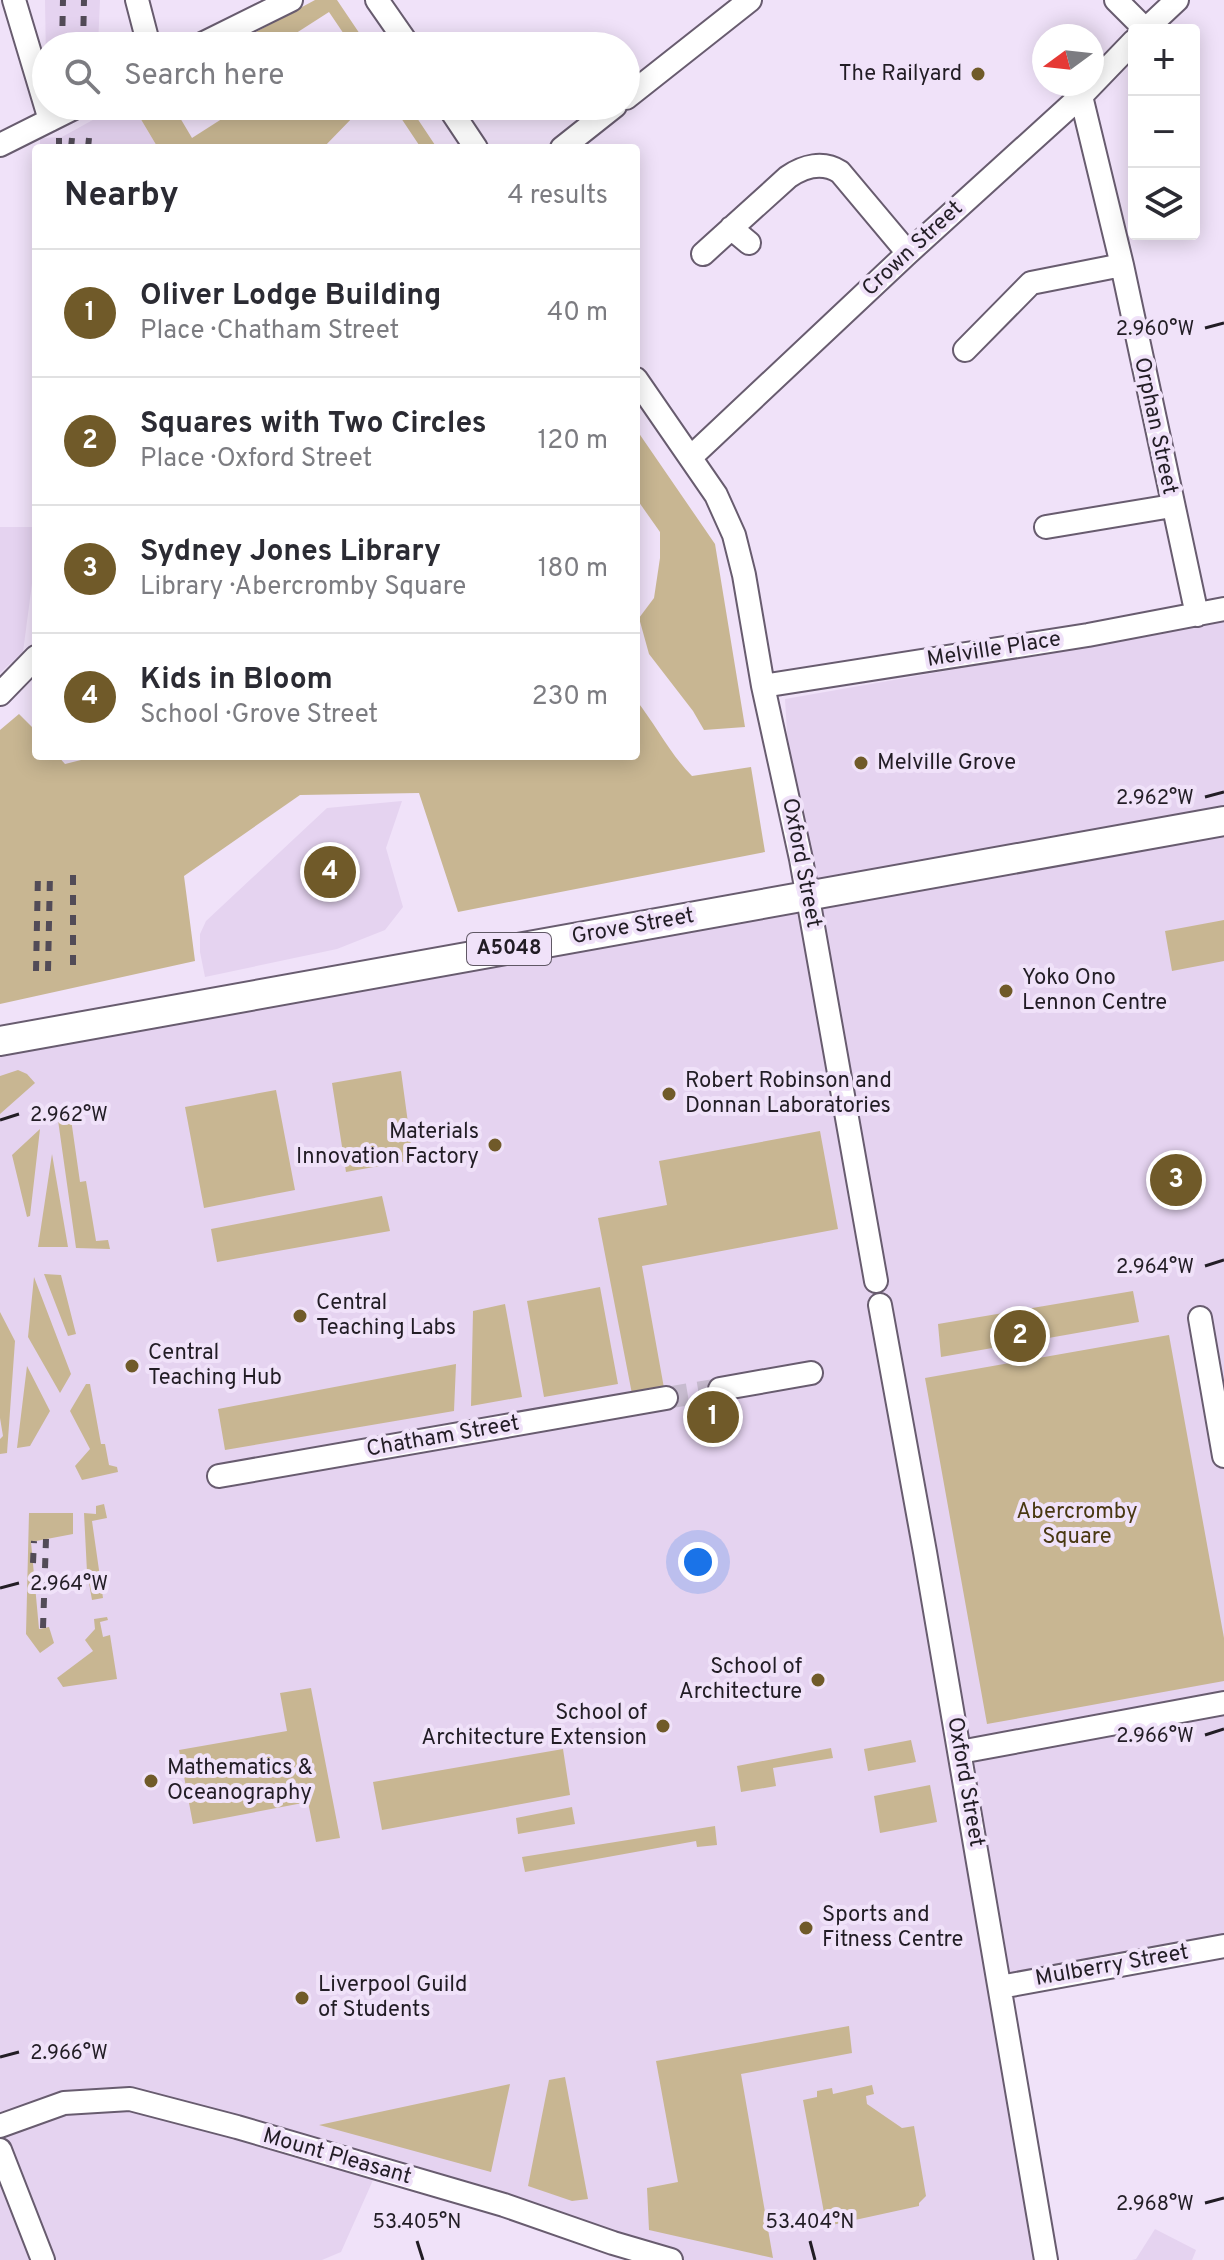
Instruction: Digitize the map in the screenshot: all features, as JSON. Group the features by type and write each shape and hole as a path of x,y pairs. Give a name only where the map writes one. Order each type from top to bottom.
{"main road":[{"name":"Grove Street","path":"0,1043 807,894 1224,821"}],"street":[{"path":"14,0 32,60"},
{"path":"137,0 145,32"},
{"path":"226,32 291,0"},
{"path":"377,0 399,32"},
{"path":"640,87 750,0"},
{"path":"1116,0 1139,24"},
{"path":"1151,24 1177,0"},
{"name":"Crown Street","path":"1104,72 1128,47"},
{"name":"Crown Street","path":"691,457 1081,96"},
{"name":"Orphan Street","path":"1081,96 1122,265 1197,615"},
{"path":"0,145 50,120"},
{"path":"457,120 473,144"},
{"path":"567,144 597,120"},
{"path":"703,254 800,169 830,166 840,172 908,253"},
{"path":"731,228 749,243"},
{"path":"965,350 1031,283 1122,265"},
{"name":"Oxford Street","path":"640,385 716,495 734,535 763,686 792,813 876,1281"},
{"path":"1046,527 1172,506"},
{"name":"Melville Place","path":"763,686 1224,609"},
{"path":"0,694 32,661"},
{"name":"Oxford Street","path":"880,1305 1046,2260"},
{"path":"1200,1318 1224,1456"},
{"path":"720,1389 811,1373"},
{"name":"Chatham Street","path":"219,1476 666,1398"},
{"path":"960,1752 1224,1703"},
{"name":"Mulberry Street","path":"1000,1987 1224,1946"},
{"name":"Mount Pleasant","path":"0,2126 64,2103 130,2099 504,2205 671,2260"},
{"path":"0,2150 43,2260"}],"shaded area":[{"path":"45,0 100,0 99,32 46,32"},
{"path":"93,120 141,120 156,144 40,144 40,138 62,137"},
{"path":"0,527 32,527 32,584 23,652 0,673"},
{"path":"1224,622 1224,1946 1000,1987 1046,2260 671,2260 378,2169 341,2252 322,2260 0,2260 0,1046 807,894 792,813 785,699"},
{"path":"402,801 386,848 403,907 385,930 337,949 205,977 200,934 206,921 327,808"},
{"path":"1155,2229 1196,2250 1192,2260 1132,2260 1136,2259"}],"green space":[{"path":"315,0 337,0 359,32 343,32 329,12 298,32 256,32"},
{"path":"141,120 181,120 192,138 220,120 350,120 327,144 156,144"},
{"path":"402,120 418,120 434,144 418,144"},
{"path":"640,435 715,544 745,727 704,730 649,654 640,617 654,598 660,532 640,504"},
{"path":"640,706 692,776 751,767 765,852 458,912 419,793 300,795 184,876 195,961 0,1004 0,730 19,714 32,727 32,760 62,760 65,764 81,760 640,760"},
{"path":"1224,920 1224,961 1172,971 1165,931"},
{"path":"18,1070 35,1083 0,1114 0,1076"},
{"path":"401,1071 413,1160 346,1172 332,1083"},
{"path":"276,1090 295,1190 204,1208 185,1107"},
{"path":"66,1104 70,1112 80,1182 86,1181 96,1241 108,1240 110,1249 76,1248 57,1113"},
{"path":"40,1129 30,1216 27,1217 12,1155"},
{"path":"820,1131 838,1229 642,1266 664,1388 632,1394 598,1218 667,1205 659,1161"},
{"path":"52,1154 68,1247 38,1247"},
{"path":"382,1196 390,1231 217,1262 211,1229"},
{"path":"44,1274 61,1275 76,1334 68,1336"},
{"path":"34,1277 71,1374 60,1393 28,1337"},
{"path":"600,1287 618,1384 544,1397 527,1301"},
{"path":"1133,1291 1139,1322 941,1357 938,1324"},
{"path":"505,1304 522,1397 471,1406 473,1311"},
{"path":"0,1312 15,1341 7,1453 0,1454 0,1439 3,1436 0,1418"},
{"name":"Abercromby Square","path":"1169,1335 1224,1638 1224,1681 987,1724 925,1378"},
{"path":"456,1364 454,1411 225,1450 218,1409"},
{"path":"27,1366 50,1411 30,1446 17,1448"},
{"path":"86,1384 90,1384 101,1444 105,1444 109,1465 117,1467 118,1472 82,1480 75,1466 90,1449 70,1411"},
{"path":"104,1504 107,1518 92,1521 103,1598 92,1600 87,1572 84,1513 96,1514 96,1506"},
{"path":"29,1513 73,1513 73,1534 31,1542 39,1629 49,1627 54,1643 40,1653 26,1634"},
{"path":"107,1617 108,1620 100,1622 103,1637 110,1635 117,1679 63,1687 57,1678 93,1651 85,1640 95,1629 94,1619"},
{"path":"311,1688 340,1838 316,1842 308,1802 193,1824 179,1750 287,1731 280,1693"},
{"path":"911,1740 916,1762 868,1771 864,1749"},
{"path":"831,1748 833,1758 773,1768 776,1786 741,1792 737,1766"},
{"path":"563,1749 570,1795 382,1830 373,1782"},
{"path":"930,1785 937,1822 880,1833 874,1796"},
{"path":"572,1807 575,1824 518,1834 516,1818"},
{"path":"715,1826 717,1845 697,1847 696,1841 525,1872 522,1857"},
{"path":"849,2026 852,2053 741,2074 773,2258 649,2230 647,2188 678,2182 656,2061"},
{"path":"565,2077 588,2199 572,2201 528,2186 549,2080"},
{"path":"510,2084 491,2172 319,2125"},
{"path":"872,2085 874,2094 866,2096 867,2104 902,2128 914,2126 926,2196 919,2206 832,2225 830,2217 825,2218 803,2100 817,2097 817,2091 832,2088 833,2094"}],"tunnel":[{"path":"666,1398 720,1389"}],"railway":[{"path":"62,32 63,0"},
{"path":"83,32 84,0"},
{"path":"59,137 59,144"},
{"path":"71,144 72,138"},
{"path":"88,144 89,138"},
{"path":"36,971 38,873"},
{"path":"48,971 50,874"},
{"path":"73,875 73,972"},
{"path":"43,1628 46,1539"},
{"path":"33,1563 34,1541"}],"place":[{"name":"The Railyard","path":"978,74"},
{"name":"Melville Grove","path":"861,763"},
{"name":"Kids in Bloom","path":"330,872"},
{"name":"Yoko Ono Lennon Centre","path":"1006,991"},
{"name":"Robert Robinson and Donnan Laboratories","path":"669,1094"},
{"name":"Materials Innovation Factory","path":"495,1145"},
{"name":"Sydney Jones Library","path":"1176,1180"},
{"name":"Central Teaching Labs","path":"300,1316"},
{"name":"Squares with Two Circles","path":"1020,1336"},
{"name":"Central Teaching Hub","path":"132,1366"},
{"name":"Oliver Lodge Building","path":"713,1417"},
{"name":"School of Architecture","path":"818,1680"},
{"name":"School of Architecture Extension","path":"663,1726"},
{"name":"Mathematics & Oceanography","path":"151,1781"},
{"name":"Sports and Fitness Centre","path":"806,1928"},
{"name":"Liverpool Guild of Students","path":"302,1998"}]}
